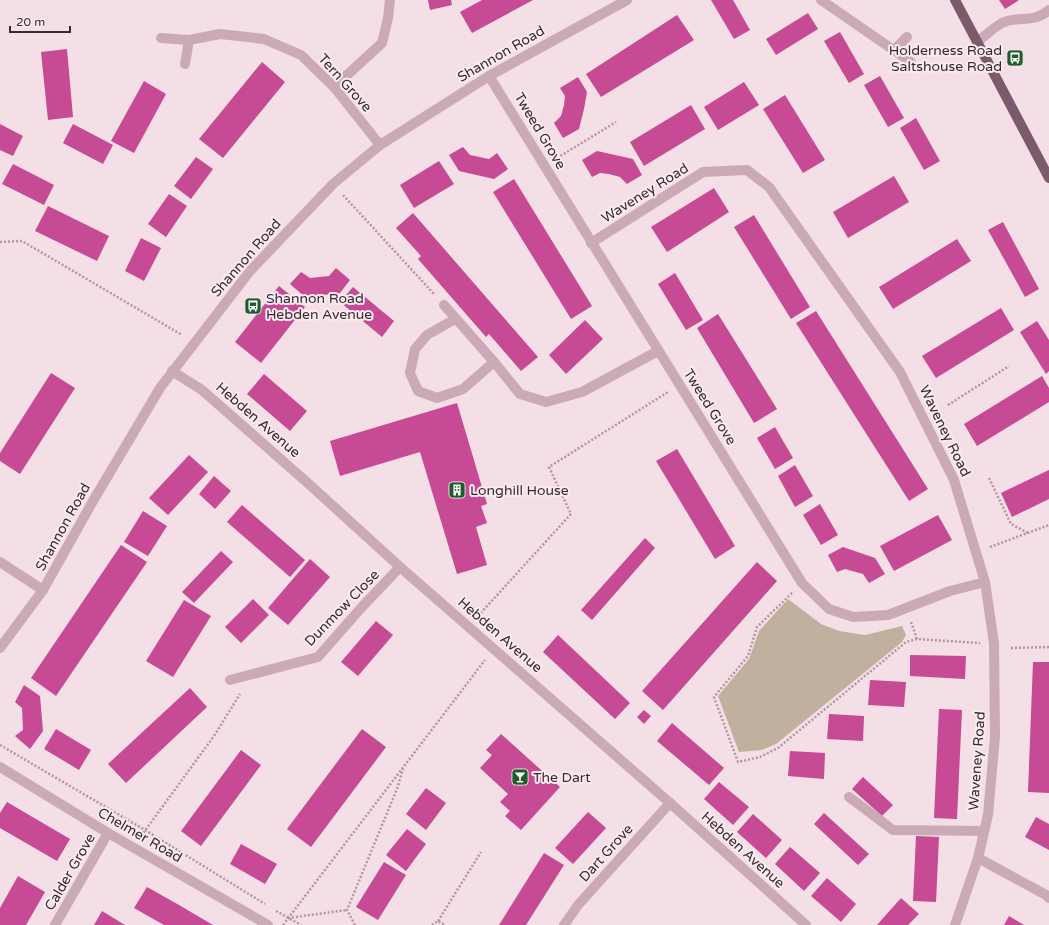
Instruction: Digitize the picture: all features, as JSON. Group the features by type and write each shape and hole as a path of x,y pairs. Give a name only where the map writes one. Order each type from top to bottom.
{"main road":[{"path":"955,0 1049,178"}],"street":[{"path":"334,87 382,42 388,18 390,0"},
{"name":"Shannon Road","path":"0,648 43,590 93,501 160,388 172,371 250,271 333,184 380,145 489,76 627,0"},
{"path":"821,0 911,62"},
{"path":"977,42 1002,24 1014,20 1028,20 1035,18 1043,15 1049,10"},
{"name":"Tern Grove","path":"161,38 189,40 220,34 264,40 301,55 334,87 380,145"},
{"path":"894,50 907,37"},
{"path":"185,64 189,40"},
{"name":"Tweed Grove","path":"489,76 802,583 829,609 853,617 888,615 950,591 985,582"},
{"name":"Waveney Road","path":"591,243 703,172 747,170 769,187 900,372 954,480 985,582 994,643 995,737 988,814 978,858 955,925"},
{"path":"444,305 520,394 546,402 582,392 658,351"},
{"path":"455,318 427,335 415,349 410,373 418,390 437,398 463,389 494,362"},
{"name":"Hebden Avenue","path":"172,371 202,390 400,567 670,803 806,925"},
{"path":"0,562 43,590"},
{"name":"Dunmow Close","path":"230,680 318,657 361,608 400,567"},
{"name":"Chelmer Road","path":"0,767 132,848 268,925"},
{"path":"849,797 893,830 984,831"},
{"name":"Dart Grove","path":"564,925 578,905 670,803"},
{"name":"Calder Grove","path":"55,925 108,833"},
{"path":"978,858 1049,898"}],"path":[{"path":"557,158 616,122"},
{"path":"333,184 444,305"},
{"path":"0,242 22,241 194,342"},
{"path":"948,406 1009,366"},
{"path":"469,626 571,514 549,467 679,384"},
{"path":"989,478 1011,524 1029,533"},
{"path":"976,552 1049,525"},
{"path":"802,583 757,627 748,656 714,697 738,762 760,757 778,748 906,642 917,639 994,643"},
{"path":"906,608 917,639"},
{"path":"282,925 494,648"},
{"path":"1011,648 1049,648"},
{"path":"132,848 214,736 247,682 247,676"},
{"path":"0,744 268,905"},
{"path":"347,910 397,789 403,767"},
{"path":"432,925 438,921 482,852"},
{"path":"274,909 301,925"},
{"path":"288,918 347,910"},
{"path":"347,910 355,925"},
{"path":"438,921 445,925"}],"shaded area":[{"path":"788,599 821,624 839,631 865,635 902,626 906,635 902,642 776,744 762,750 739,752 718,696 749,659 759,631"}],"building":[{"path":"428,0 451,0 452,5 430,10"},
{"path":"482,0 533,0 472,33 460,12"},
{"path":"711,0 733,0 750,30 734,39"},
{"path":"999,0 1019,0 1005,9"},
{"path":"808,13 818,29 776,55 766,39"},
{"path":"677,15 694,40 601,97 586,74"},
{"path":"840,32 864,74 849,83 824,41"},
{"path":"67,49 73,117 48,120 41,52"},
{"path":"262,62 285,82 223,158 199,139"},
{"path":"880,76 904,118 888,127 864,85"},
{"path":"578,77 587,92 584,109 579,129 563,138 554,123 561,116 564,105 565,96 560,88"},
{"path":"144,81 166,94 134,153 111,141"},
{"path":"744,82 759,105 718,130 704,107"},
{"path":"785,95 825,160 803,173 763,109"},
{"path":"691,105 705,129 644,166 630,142"},
{"path":"916,118 940,161 924,170 900,128"},
{"path":"0,124 23,136 13,156 0,150"},
{"path":"73,124 113,145 103,164 63,143"},
{"path":"463,147 470,155 489,159 497,153 508,169 494,179 459,171 449,155"},
{"path":"597,151 633,159 642,175 627,184 620,177 609,174 600,173 592,177 582,160"},
{"path":"196,157 213,169 191,199 174,186"},
{"path":"439,161 454,184 414,208 400,185"},
{"path":"13,164 54,185 44,205 2,184"},
{"path":"894,176 909,202 848,238 833,212"},
{"path":"514,179 592,306 571,319 493,192"},
{"path":"714,188 729,212 667,252 651,227"},
{"path":"169,194 187,206 166,237 148,224"},
{"path":"48,206 109,236 97,261 35,231"},
{"path":"413,213 538,357 521,371 489,334 486,337 418,259 421,256 396,228"},
{"path":"754,215 810,307 791,319 734,227"},
{"path":"1003,222 1039,289 1025,297 988,230"},
{"path":"141,238 161,248 144,281 125,271"},
{"path":"957,239 971,261 893,309 879,287"},
{"path":"336,268 350,280 340,293 305,297 290,284 301,272 310,278 329,276"},
{"path":"675,273 703,320 686,330 658,284"},
{"path":"279,286 305,307 261,363 235,342"},
{"path":"353,287 394,321 382,337 340,302"},
{"path":"1001,308 1014,330 936,378 922,356"},
{"path":"816,311 928,489 909,501 796,323"},
{"path":"718,314 777,409 754,423 697,328"},
{"path":"585,320 603,339 566,374 549,355"},
{"path":"1037,321 1049,340 1049,371 1046,374 1020,332"},
{"path":"51,373 75,388 20,474 0,461 0,453"},
{"path":"264,374 307,411 290,431 247,394"},
{"path":"1042,376 1049,388 1049,402 977,446 964,424"},
{"name":"Longhill House","path":"457,403 487,504 481,506 487,523 476,527 487,565 457,574 420,452 340,476 330,441"},
{"path":"775,427 793,458 775,469 757,438"},
{"path":"677,449 735,546 715,559 656,461"},
{"path":"189,455 208,472 168,515 149,498"},
{"path":"795,465 813,496 795,507 778,476"},
{"path":"1049,470 1049,499 1012,517 1001,493"},
{"path":"214,476 231,491 215,509 199,494"},
{"path":"820,504 838,535 821,545 803,515"},
{"path":"242,505 305,560 290,577 227,522"},
{"path":"143,511 167,526 148,556 124,542"},
{"path":"938,515 952,540 894,571 880,546"},
{"path":"645,538 655,548 592,620 581,610"},
{"path":"121,545 147,562 56,696 31,678"},
{"path":"843,547 875,558 885,574 869,583 863,574 845,569 837,572 828,555"},
{"path":"221,551 233,562 194,603 182,592"},
{"path":"310,559 330,577 288,625 268,608"},
{"path":"757,562 777,581 663,710 642,691"},
{"path":"253,599 269,615 241,643 225,627"},
{"path":"184,600 211,616 173,677 146,661"},
{"path":"376,621 393,635 358,676 341,662"},
{"path":"558,635 630,703 615,719 543,652"},
{"path":"910,655 966,656 965,679 910,676"},
{"path":"1033,662 1049,662 1049,793 1028,792"},
{"path":"870,680 906,682 904,707 868,705"},
{"path":"24,685 40,696 43,731 30,749 15,736 23,730 22,708 15,702"},
{"path":"190,688 207,707 126,783 108,764"},
{"path":"939,709 962,710 957,819 934,818"},
{"path":"644,710 651,716 644,724 637,717"},
{"path":"829,714 864,716 863,741 827,739"},
{"path":"672,723 724,768 709,785 657,741"},
{"path":"56,729 91,750 79,770 44,749"},
{"path":"362,729 386,747 311,847 287,829"},
{"name":"The Dart","path":"501,734 560,787 521,830 505,816 510,811 500,802 508,794 480,768 492,755 486,750"},
{"path":"241,750 261,765 201,846 181,831"},
{"path":"790,751 825,753 824,779 788,776"},
{"path":"863,777 893,805 882,816 852,789"},
{"path":"719,782 749,807 733,825 704,799"},
{"path":"426,788 446,803 426,830 406,814"},
{"path":"7,802 70,839 57,861 0,828 0,813"},
{"path":"588,812 606,828 573,864 555,848"},
{"path":"824,813 869,854 858,865 814,824"},
{"path":"753,814 782,840 766,858 737,832"},
{"path":"1036,817 1049,824 1049,850 1025,837"},
{"path":"407,829 426,844 406,871 386,855"},
{"path":"916,836 939,837 936,902 913,901"},
{"path":"241,844 277,864 265,884 230,864"},
{"path":"790,847 820,873 804,891 775,864"},
{"path":"544,853 564,865 526,925 499,925"},
{"path":"384,862 406,875 378,920 356,907"},
{"path":"18,876 45,892 26,925 0,925 0,908"},
{"path":"827,878 856,904 841,922 811,896"},
{"path":"147,887 213,925 164,925 134,908"},
{"path":"901,898 919,914 908,925 877,925"},
{"path":"102,911 125,925 94,925"},
{"path":"1009,916 1024,925 1004,925"}],"place":[{"name":"Holderness Road Saltshouse Road","path":"1015,58"},
{"name":"Shannon Road Hebden Avenue","path":"253,306"},
{"name":"Longhill House","path":"457,490"},
{"name":"The Dart","path":"520,777"}]}
